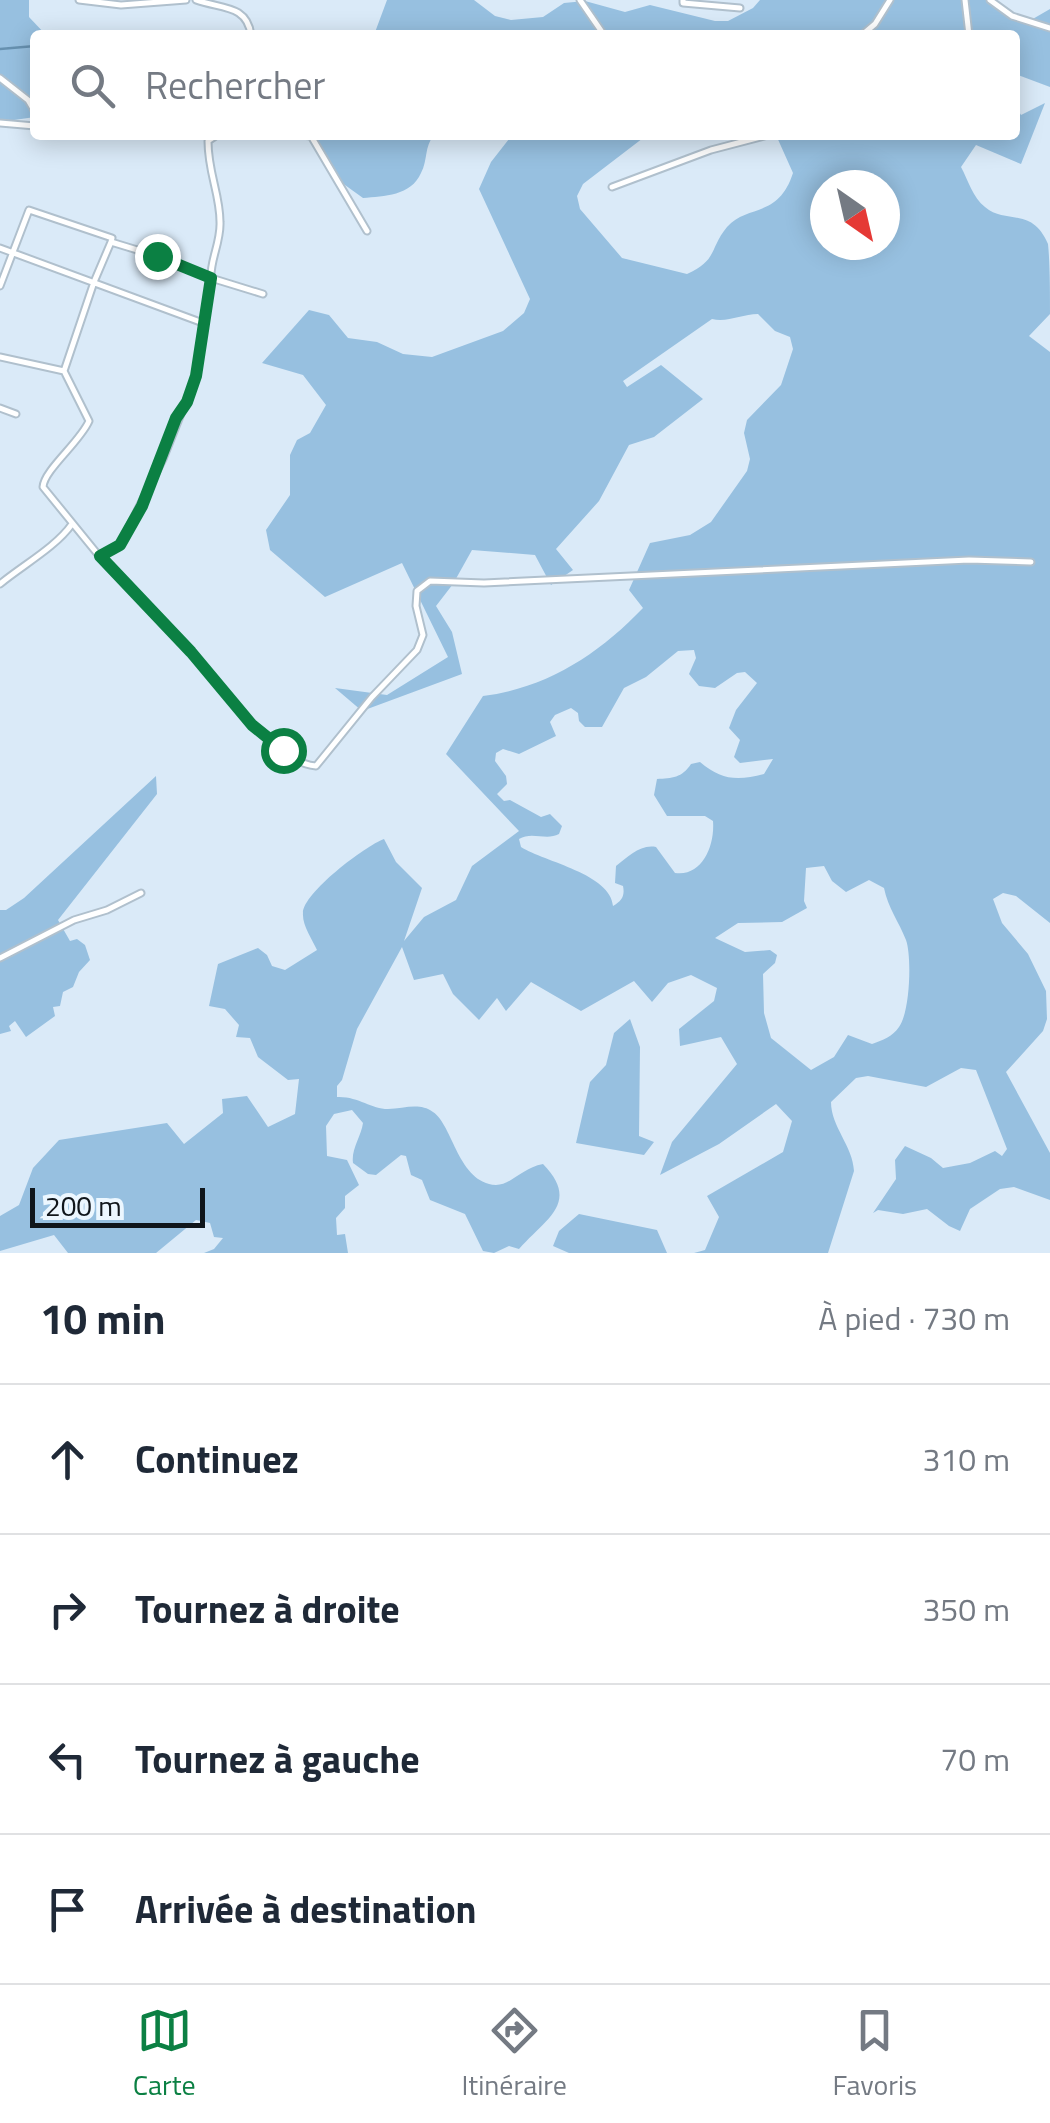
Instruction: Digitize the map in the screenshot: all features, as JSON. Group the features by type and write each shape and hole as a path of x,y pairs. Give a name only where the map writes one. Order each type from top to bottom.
{"street":[{"path":"79,0 121,5 186,0"},
{"path":"196,0 240,11 250,30"},
{"path":"580,0 601,30"},
{"path":"683,0 740,8"},
{"path":"868,30 890,0"},
{"path":"966,0 969,30"},
{"path":"990,0 1012,16 1050,28"},
{"path":"0,78 30,103"},
{"path":"0,123 30,126"},
{"path":"100,556 120,545 163,459 196,376 220,224 210,176 209,140"},
{"path":"313,140 367,231"},
{"path":"612,187 749,140"},
{"path":"0,286 29,210 112,238 64,371 89,421 68,453 44,478 42,487 252,725 304,765 316,766 372,697 417,650 423,635 416,606 417,591 430,582 484,583 969,560 1031,562"},
{"path":"111,242 264,294"},
{"path":"0,248 203,323"},
{"path":"0,357 64,371"},
{"path":"0,408 16,414"},
{"path":"0,584 26,561 60,540 72,524"},
{"path":"0,958 74,920 141,894"}],"shaded area":[{"path":"0,0 29,0 29,17 41,30 30,30 30,118 0,122"},
{"path":"387,0 474,0 495,16 511,20 543,17 564,3 585,1 625,12 650,5 728,21 760,0 990,0 1012,16 1031,20 1050,9 1050,87 1020,76 1020,30 376,30"},
{"path":"1045,103 1021,164 976,145 961,167 981,203 993,212 1034,225 1042,232 1049,252 1050,314 1029,336 1050,352 1050,923 1016,896 1003,893 993,899 1002,923 1028,954 1046,991 1047,1019 1043,1031 1006,1072 1050,1153 1050,1200 1014,1187 1000,1189 970,1209 960,1231 927,1209 903,1214 878,1210 873,1213 896,1179 895,1160 905,1146 943,1168 970,1163 995,1151 1002,1156 1007,1149 976,1070 961,1068 926,1087 868,1076 856,1078 831,1102 854,1171 828,1253 694,1253 705,1250 719,1217 707,1196 783,1152 792,1121 776,1104 719,1144 660,1175 672,1142 737,1064 721,1037 680,1046 679,1029 714,1001 717,988 691,975 668,983 652,1002 634,981 581,1011 531,982 506,1011 497,998 479,1020 453,994 443,974 414,980 402,947 357,1029 337,1086 337,1097 382,1108 428,1109 440,1119 473,1175 483,1182 501,1184 543,1164 554,1178 559,1200 548,1219 519,1249 509,1246 494,1253 483,1251 465,1214 430,1200 422,1180 411,1175 406,1156 401,1155 376,1175 353,1163 363,1123 352,1110 334,1114 326,1126 327,1156 347,1160 359,1185 345,1196 345,1208 336,1218 337,1235 345,1234 348,1253 204,1253 214,1249 223,1238 214,1237 210,1223 196,1220 156,1253 68,1253 54,1235 0,1251 0,1216 19,1205 33,1168 59,1140 167,1123 184,1144 223,1113 222,1099 247,1096 268,1127 295,1114 299,1079 288,1080 258,1057 250,1038 236,1037 239,1025 225,1009 209,1006 218,964 258,948 272,966 285,970 317,950 304,922 306,904 336,871 384,839 396,862 422,888 404,941 424,917 456,900 472,866 519,831 446,754 483,696 529,685 570,666 608,640 643,608 629,590 650,543 690,535 711,522 747,471 747,420 781,385 793,349 790,337 775,331 758,314 712,319 623,381 627,387 661,365 703,399 654,437 629,445 599,501 556,549 573,570 551,585 535,555 472,550 436,606 452,632 462,674 362,711 335,688 387,695 448,657 402,563 325,597 270,550 266,530 290,495 290,455 297,440 310,433 326,405 303,375 262,363 309,310 329,315 348,338 377,342 403,354 432,357 503,331 524,313 530,299 479,189 491,162 508,140 640,140 583,184 577,196 580,209 622,258 687,274 709,259 721,235 735,220 771,204 787,188 793,173 778,140 1020,140 1020,113","holes":["694,650 696,658 689,674 699,686 715,688 745,672 757,683 736,710 729,728 740,740 734,757 740,763 773,759 764,774 754,776 722,776 700,762 676,776 657,779 654,795 667,816 705,816 713,821 709,849 699,865 684,873 675,873 656,847 634,852 616,866 615,883 623,886 624,893 613,906 601,885 589,877 521,847 519,839 554,836 562,826 550,814 541,817 497,794 507,784 495,761 496,753 503,749 519,754 556,736 550,722 555,715 571,708 585,727 602,727 624,688 646,677 678,651","824,866 832,881 846,892 869,880 884,888 908,948 908,997 903,1020 887,1038 872,1044 848,1035 834,1057 811,1070 771,1038 764,1013 763,974 775,963 777,955 770,950 745,952 715,938 738,923 782,922 807,908 806,868"]},
{"path":"313,140 431,140 416,181 396,193 363,198 338,180"},
{"path":"156,776 157,794 58,920 70,941 77,939 85,945 90,960 73,987 63,992 60,1006 53,1007 55,1016 26,1037 15,1021 9,1026 11,1031 0,1034 0,910 24,898"},
{"path":"630,1019 640,1047 639,1136 654,1142 644,1155 576,1143 590,1082 606,1065 614,1033"},
{"path":"579,1214 657,1230 667,1253 569,1253 553,1246 559,1231"}],"waterway":[{"path":"0,49 30,46"}],"route":[{"path":"157,256 211,278 196,376 142,506 120,545 100,556 191,652 252,725 283,750"}]}
